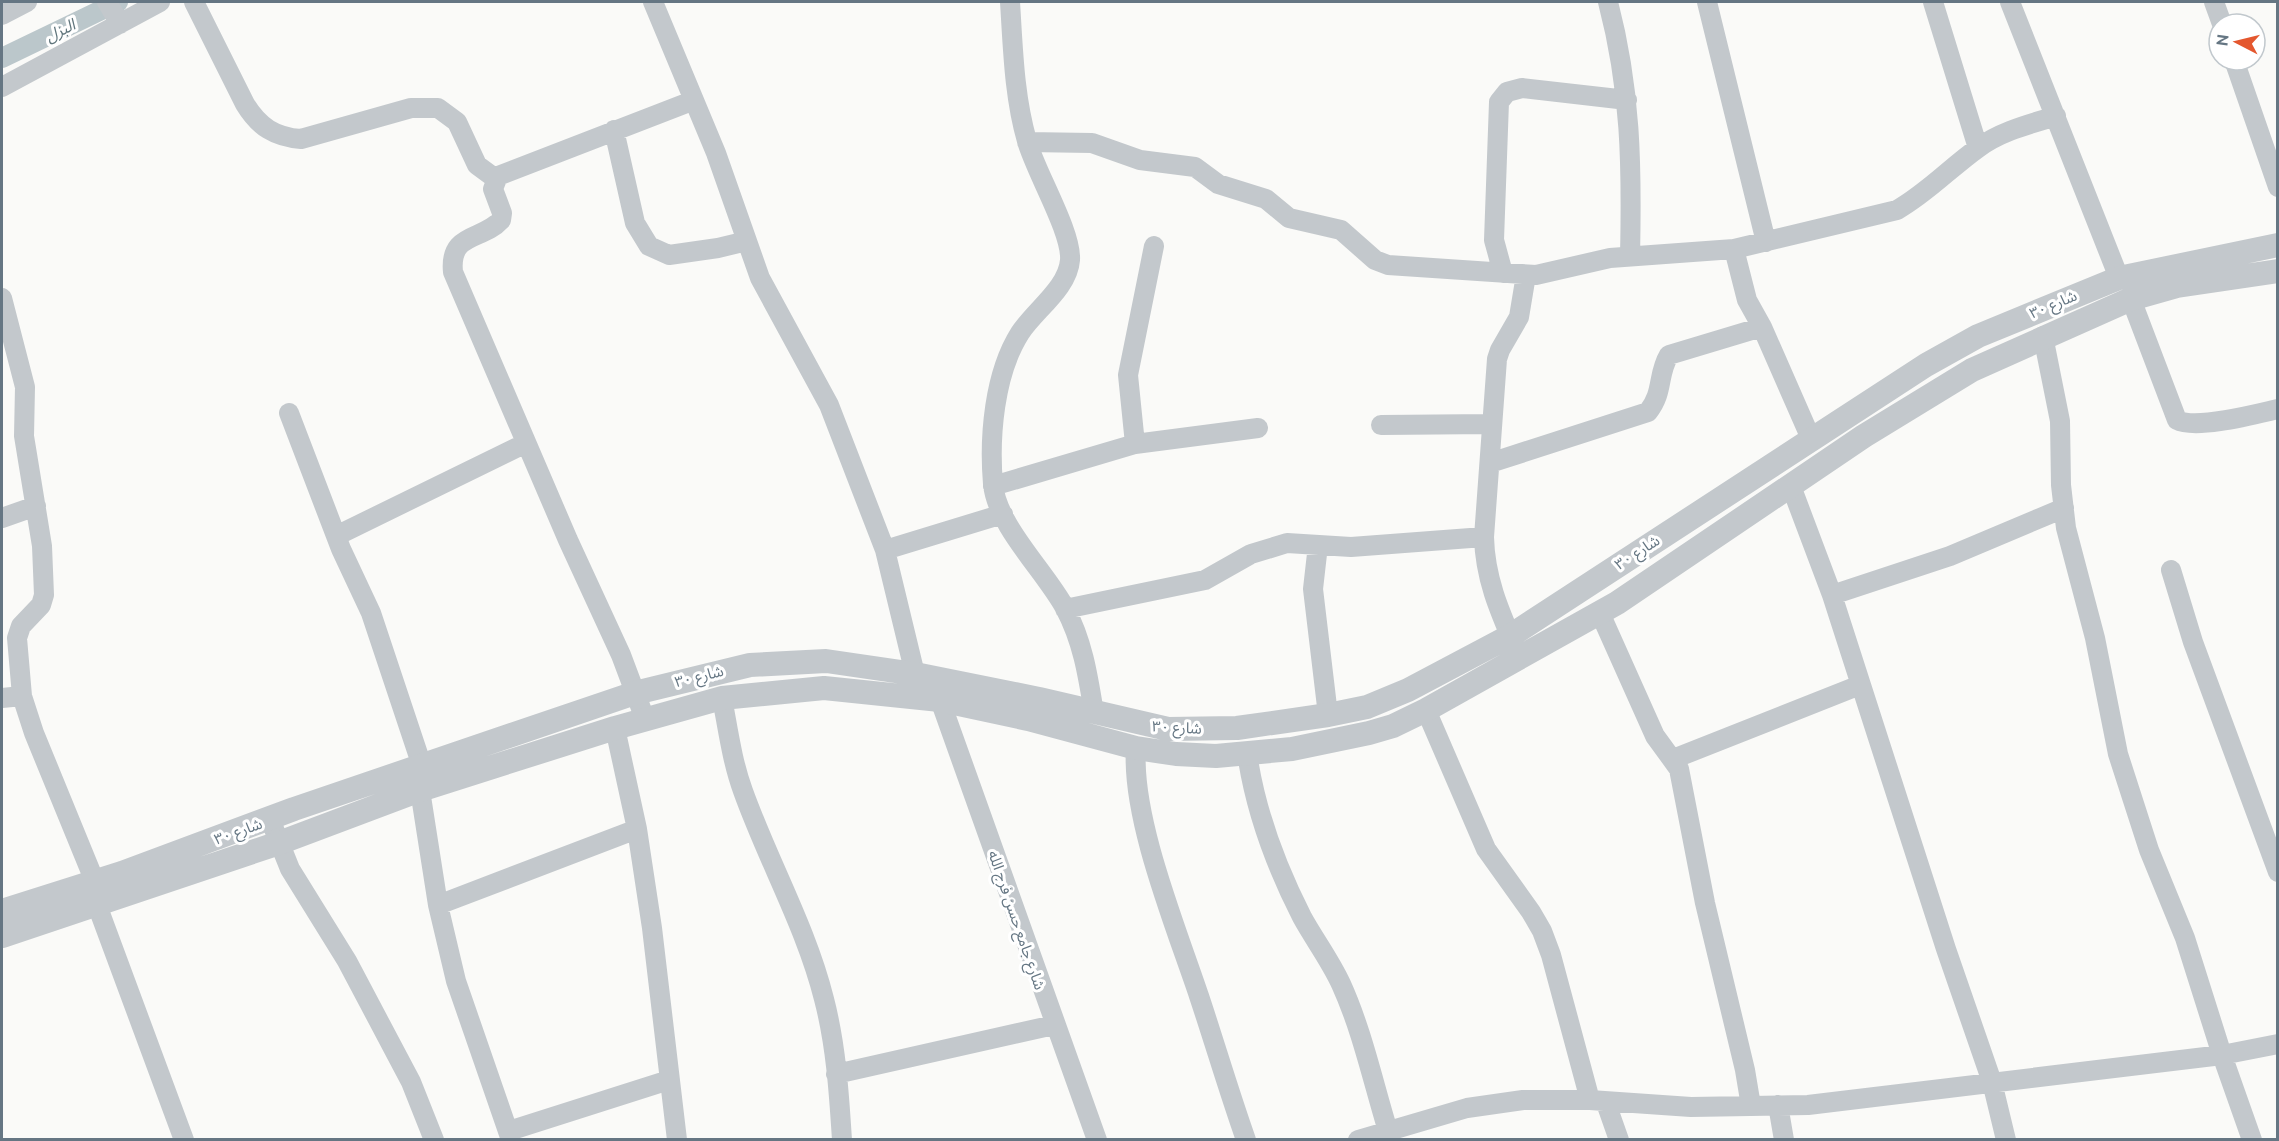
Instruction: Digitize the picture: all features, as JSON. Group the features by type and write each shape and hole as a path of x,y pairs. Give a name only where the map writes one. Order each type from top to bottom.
{"street":[{"path":"2,15 27,2"},
{"path":"107,2 120,24"},
{"path":"2,87 160,2"},
{"path":"194,2 245,104 255,119 268,130 284,137 301,139 411,108 438,108 457,122 477,165 496,179"},
{"path":"653,2 692,101 716,153 760,279 829,405 885,550 915,674"},
{"path":"1010,2 1017,98 1027,142 1066,239 1070,259 1065,278 1032,315 1009,357 996,410 993,486 1003,514 1065,609 1084,654 1094,713"},
{"path":"1608,2 1618,39 1631,138 1630,256"},
{"path":"1707,2 1766,242"},
{"path":"1933,2 1978,148"},
{"path":"2010,2 2119,278"},
{"path":"2238,72 2277,187"},
{"path":"1503,273 1494,240 1499,102 1508,92 1522,88 1627,100"},
{"path":"645,719 453,272 452,264 458,246 501,220 502,213 493,189 496,179 506,171 692,101"},
{"path":"1027,142 1092,143 1140,160 1195,167 1218,184 1266,199 1289,218 1341,230 1375,260 1388,265 1526,275 1630,256 1734,249 1897,210 1927,191 1978,148 1995,137 2056,116"},
{"path":"614,130 635,223 649,246 669,255 718,248 747,240"},
{"name":"شارع ٣٠","path":"2,936 270,819 635,693 750,664 826,661 915,674 1168,729 1237,728 1367,707 1408,690 1510,636 1926,365 1978,336 2119,278 2277,245"},
{"path":"1135,444 1128,375 1154,246"},
{"path":"1734,249 1747,300 1762,327 1812,441"},
{"name":"شارع ٣٠","path":"2,911 96,894 279,843 420,790 615,728 722,698 824,688 940,700 1028,719 1136,748 1176,754 1216,756 1292,749 1369,733 1393,726 1426,710 1600,613 1940,387 2043,336 2131,299 2177,286 2277,271"},
{"path":"1519,658 1488,578 1484,537 1497,359 1519,317 1526,275"},
{"path":"2,298 25,387 24,436 42,528 44,595 41,605 21,626 17,638 22,696 184,1140"},
{"path":"2131,299 2177,420 2194,422 2232,419 2277,409"},
{"path":"1490,463 1648,412 1658,400 1663,364 1669,355 1762,327"},
{"path":"2043,336 2060,421 2064,508 2071,549 2096,638 2108,714 2128,790 2149,850 2185,939 2252,1140"},
{"path":"1926,365 1940,387"},
{"path":"289,413 336,536 371,614 422,766"},
{"path":"1381,424 1491,424"},
{"path":"993,486 1135,444 1258,428"},
{"path":"336,536 526,443"},
{"path":"1791,486 1832,595 1992,1082 2006,1140"},
{"path":"2,518 36,506"},
{"path":"1832,595 1950,556 2064,508"},
{"path":"885,550 1003,514"},
{"path":"1065,609 1205,580 1265,548 1287,543 1394,545 1484,537"},
{"path":"1317,545 1313,589 1328,715"},
{"path":"2171,570 2193,642 2277,872"},
{"path":"1600,613 1655,736 1673,759 1685,790 1705,903 1750,1106"},
{"path":"1673,759 1860,685"},
{"path":"2,698 22,696"},
{"path":"722,698 742,790 784,886 824,999 836,1074 842,1140"},
{"name":"شارع جامع حسن فرج الله","path":"940,700 1096,1140"},
{"path":"1426,710 1486,849 1542,931 1598,1102 1619,1140"},
{"path":"615,728 637,829 676,1140"},
{"path":"1136,748 1138,785 1153,852 1246,1140"},
{"path":"1247,753 1252,786 1278,863 1302,915 1344,992 1388,1131"},
{"path":"420,790 438,904 456,981 510,1135 669,1080"},
{"path":"270,819 290,869 347,961 411,1082 434,1140"},
{"path":"438,904 637,829"},
{"path":"836,1074 1054,1025"},
{"path":"1358,1140 1467,1108 1523,1100 1692,1107 1808,1105 2222,1055 2277,1044"},
{"path":"1778,1105 1784,1140"}],"waterway":[{"name":"البزل","path":"2,58 118,2"}]}
